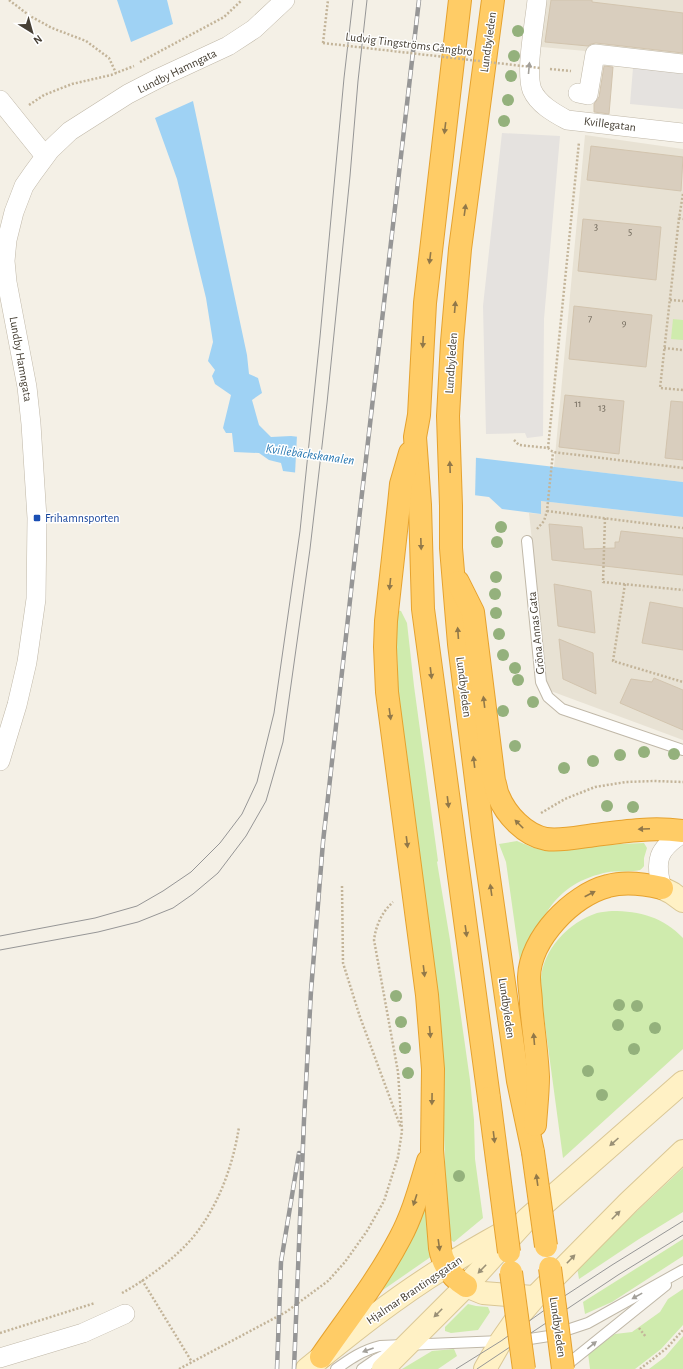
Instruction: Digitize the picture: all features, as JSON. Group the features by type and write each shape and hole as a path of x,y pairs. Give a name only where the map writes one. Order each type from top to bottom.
{"highway":[{"path":"460,0 425,303 419,415 415,437 409,504 386,621 385,667 427,995 433,1069 432,1150 438,1235 442,1259 445,1266 458,1281 466,1286"},
{"name":"Lundbyleden","path":"493,0 460,249 452,342 448,416 451,548 458,644 483,836 528,1080 533,1152 562,1369"},
{"path":"409,504 524,1369"},
{"path":"453,572 473,612 494,781 498,796 511,815 526,830 546,839 561,839 647,829 665,829 683,832"},
{"path":"528,1080 529,976 534,956 543,938 558,917 587,895 608,886 633,883 675,893"},
{"path":"321,1365 400,1237 413,1208 432,1150"}],"main road":[{"name":"Hjalmar Brantingsgatan","path":"383,1369 466,1286 527,1219 683,1082"},
{"path":"485,1369 501,1341 517,1318 535,1297 629,1202 683,1151"},
{"name":"Hjalmar Brantingsgatan","path":"321,1365 348,1336 394,1301 445,1266 527,1219"},
{"path":"466,1286 483,1293 535,1297"}],"street":[{"name":"Lundby Hamngata","path":"0,761 17,705 27,662 36,599 38,518 27,387 6,282 7,240 12,219 24,186 45,156 70,131 84,121 128,94 228,46 254,29 285,0"},
{"name":"Kvillegatan","path":"537,0 529,74 532,91 542,104 567,120 683,133"},
{"path":"578,93 588,95 595,54 683,64"},
{"path":"0,100 45,156"},
{"path":"675,893 658,865 662,851 672,840 683,832"},
{"path":"0,1358 83,1333 125,1314"}],"lane":[{"name":"Gröna Annas Gata","path":"526,542 541,682 548,697 562,709 683,750"},
{"path":"321,1365 352,1357 368,1348 380,1346 518,1341 549,1336 588,1323 683,1270"},
{"path":"562,1369 683,1270"},
{"path":"362,1369 375,1360 406,1346"}],"path":[{"path":"9,0 30,16 52,28 86,41 109,58 116,73"},
{"path":"15,119 44,94 72,84 116,73 133,66 224,17 242,0"},
{"name":"Ludvig Tingströms Gångbro","path":"328,0 323,43 540,68"},
{"path":"548,448 581,121"},
{"path":"683,194 660,388 683,390"},
{"path":"679,218 683,219"},
{"path":"670,300 683,302"},
{"path":"664,348 683,350"},
{"path":"514,440 518,445 548,448 553,452 683,468"},
{"path":"526,542 544,521 547,511 553,452"},
{"path":"547,511 683,528"},
{"path":"605,518 603,582 683,590"},
{"path":"625,584 613,661 683,682"},
{"path":"540,814 565,799 595,787 626,782 683,782"},
{"path":"342,886 342,963 360,1017 402,1131"},
{"path":"179,1369 286,1312 328,1281 345,1262 367,1231 384,1201 398,1157 402,1131 398,1072 374,940 376,928 381,917 398,897"},
{"path":"117,1295 142,1280 177,1254 194,1236 207,1216 227,1175 233,1158 239,1127"},
{"path":"142,1280 192,1362"},
{"path":"0,1333 97,1303"},
{"path":"640,1329 646,1337"},
{"path":"640,1369 667,1348 683,1330"}],"shaded area":[{"path":"536,0 683,0 683,60 531,46"},
{"path":"633,68 683,72 683,109 630,104"},
{"path":"502,133 560,136 544,319 543,436 527,438 525,433 486,434 483,306"},
{"path":"585,135 683,149 683,482 554,467"},
{"path":"541,501 683,517 683,740 548,690 529,513 541,514"}],"green space":[{"path":"673,319 683,320 683,340 671,339"},
{"path":"396,610 401,611 407,623 437,862 470,1080 474,1120 475,1159 483,1218 454,1242 449,1239 446,1199 442,1061 398,690"},
{"path":"517,841 534,848 551,850 644,843 647,848 644,858 644,866 642,869 634,871 609,872 589,877 573,885 561,895 550,907 542,921 521,969 506,862 499,844"},
{"path":"612,911 632,912 659,920 683,938 683,1049 563,1158 542,1002 541,980 543,969 546,958 552,948 567,930 587,917 597,913"},
{"path":"683,1168 683,1212 579,1279 577,1267"},
{"path":"430,1207 432,1256 380,1292 422,1209"},
{"path":"683,1239 683,1256 612,1302 585,1314 583,1302"},
{"path":"683,1289 683,1325 661,1349 635,1369 590,1369 588,1353 615,1334 632,1332 660,1312 668,1299"},
{"path":"468,1304 488,1307 490,1312 478,1330 451,1333 445,1331 445,1327"},
{"path":"683,1336 683,1369 649,1369 665,1357"},
{"path":"454,1349 457,1356 438,1369 402,1369 432,1351"}],"water":[{"path":"117,0 167,0 173,24 131,42"},
{"name":"Kvillebäckskanalen","path":"193,101 247,355 249,374 258,378 262,393 252,400 259,425 271,437 291,436 683,482 683,517 541,501 541,514 502,509 489,497 283,471 281,463 269,460 259,453 234,452 232,433 226,433 223,428 231,395 215,384 212,376 215,370 208,361 213,342 206,298 177,179 155,118"}],"pier":[{"path":"297,435 476,456 475,498 295,474"}],"building":[{"path":"551,0 592,0 592,2 683,13 683,53 596,43 588,46 545,42"},
{"path":"604,66 613,67 609,114 594,112 594,104 599,97"},
{"path":"591,146 683,157 681,191 587,180"},
{"path":"583,219 661,227 656,280 578,271"},
{"path":"574,306 652,315 646,367 569,359"},
{"path":"565,395 624,401 619,454 559,447"},
{"path":"671,401 683,402 683,460 665,458"},
{"path":"549,524 582,527 584,549 615,548 615,542 619,542 621,531 683,538 683,575 552,560"},
{"path":"554,584 591,591 595,633 558,626"},
{"path":"650,602 683,608 683,650 642,643"},
{"path":"559,639 593,653 596,694 563,679"},
{"path":"654,678 683,690 683,730 620,703 631,679 652,682"}],"tram line":[{"path":"0,936 95,918 137,906 163,891 191,872 220,843 242,814 257,782 274,713 300,531 344,78 353,0"},
{"path":"0,950 98,932 138,922 173,908 193,894 218,873 246,836 266,801 283,742 310,549 327,403 367,0"},
{"path":"456,1369 501,1341 563,1297 612,1265 683,1221"},
{"path":"477,1369 618,1275 683,1235"}],"railway":[{"path":"294,1369 311,991 323,842 419,0"},
{"path":"277,1369 281,1262 299,1153"}],"place":[{"name":"Frihamnsporten","path":"37,518"}]}
